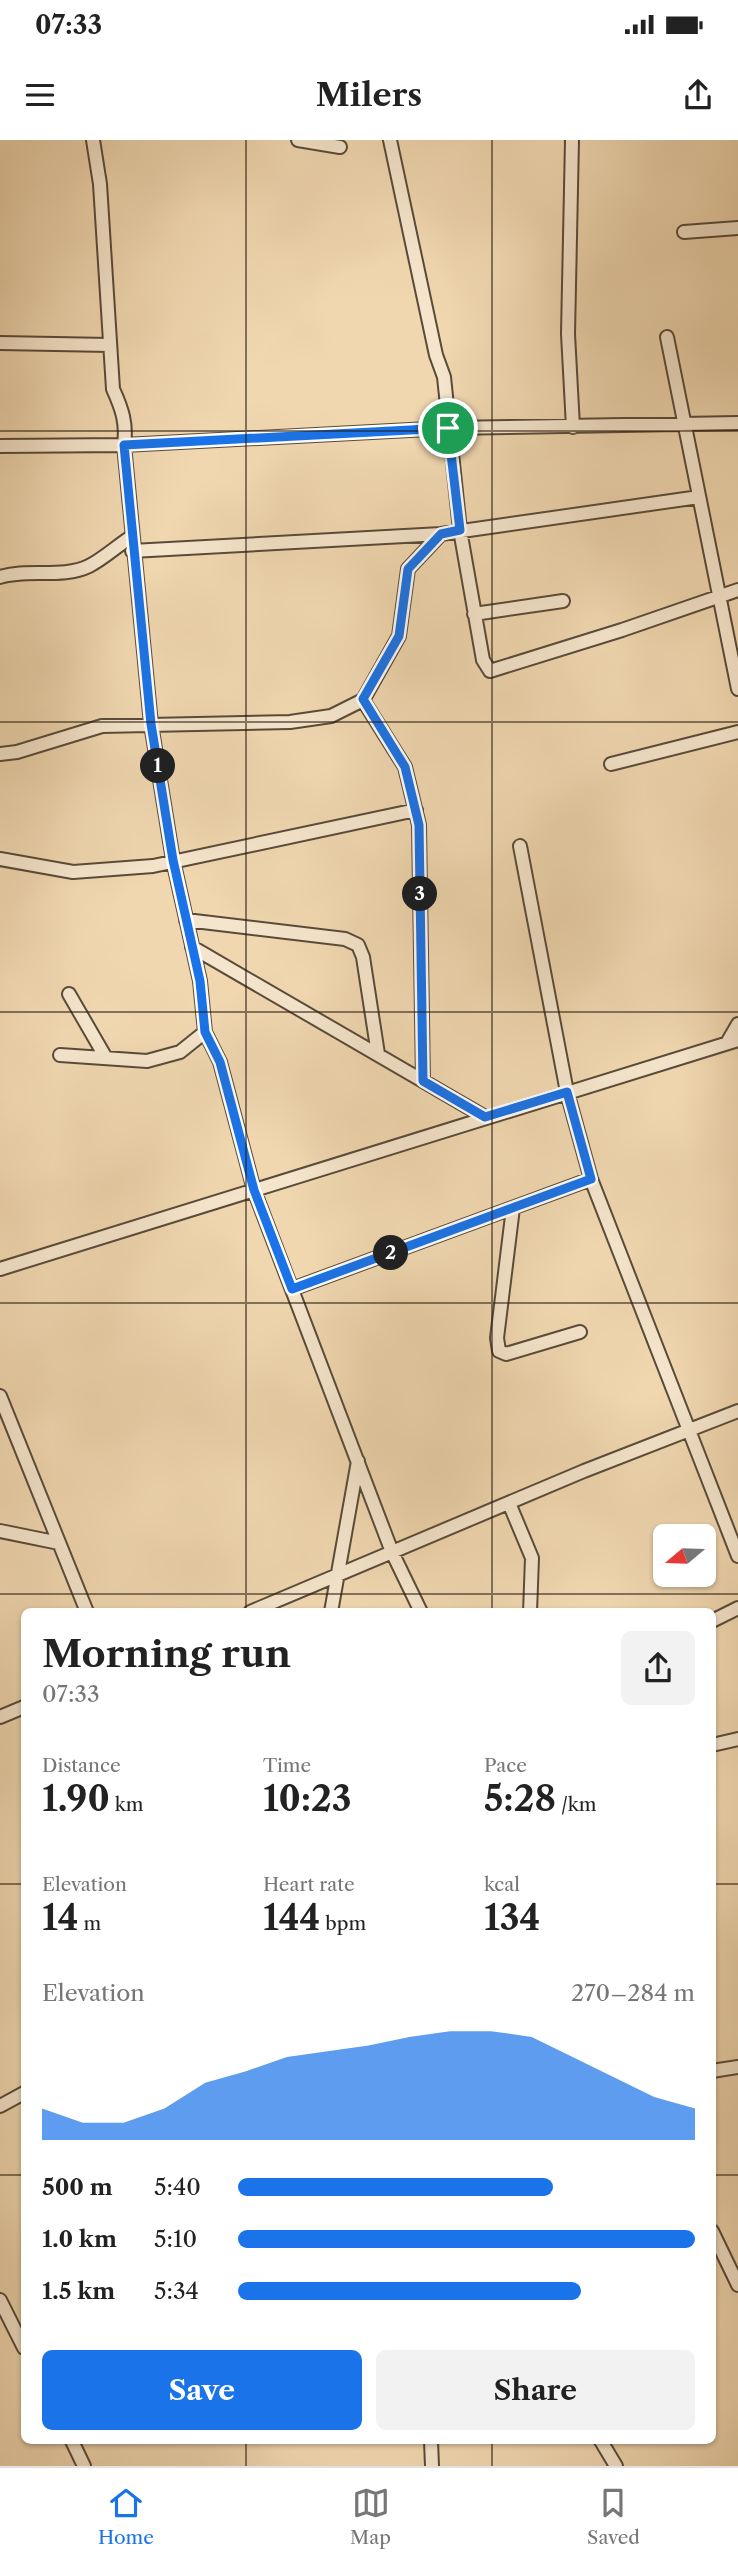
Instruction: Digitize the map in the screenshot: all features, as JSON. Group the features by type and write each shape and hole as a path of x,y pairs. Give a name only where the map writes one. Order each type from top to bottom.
{"street":[{"path":"93,140 100,184 113,389 125,422 124,445 132,551 151,724 173,860 200,981 205,1032 220,1062 254,1190 392,1552 419,1608"},
{"path":"299,140 340,146"},
{"path":"390,140 436,355 444,377 460,530 483,660 490,671 738,590"},
{"path":"572,140 568,334 573,427"},
{"path":"684,232 738,228"},
{"path":"667,337 738,689"},
{"path":"0,343 110,345"},
{"path":"0,446 124,445 448,428 738,423"},
{"path":"132,551 441,534 699,496"},
{"path":"0,754 17,752 102,726 290,722 331,716 363,699 399,636 408,569 441,534"},
{"path":"0,577 18,571 69,571 89,566 131,537"},
{"path":"474,614 563,601"},
{"path":"363,699 405,767 419,825 423,1081"},
{"path":"611,764 738,732"},
{"path":"0,859 73,872 153,866 416,810"},
{"path":"520,846 567,1092 591,1179 738,1556"},
{"path":"186,920 345,939 358,945 363,957 378,1054"},
{"path":"192,947 485,1117"},
{"path":"69,995 106,1058"},
{"path":"0,1269 732,1041 738,1024"},
{"path":"60,1055 147,1061 180,1052 205,1032"},
{"path":"292,1289 591,1179"},
{"path":"513,1208 497,1338 499,1351 506,1354 580,1332"},
{"path":"0,1396 85,1608"},
{"path":"259,1608 738,1411"},
{"path":"332,1608 358,1461"},
{"path":"509,1503 532,1558 530,1608"},
{"path":"0,1531 59,1543"},
{"path":"716,1619 738,1608"},
{"path":"0,1717 21,1708"},
{"path":"716,1744 738,1739"},
{"path":"716,2070 738,2067"},
{"path":"0,2106 21,2095"},
{"path":"716,2239 738,2285"},
{"path":"0,2300 21,2342"},
{"path":"73,2444 84,2466"},
{"path":"431,2444 432,2466"},
{"path":"603,2444 616,2466"}],"route":[{"path":"448,428 460,530 441,534 408,569 399,636 363,699 405,767 419,825 423,1081 485,1117 567,1092 591,1179 292,1289 254,1190 220,1062 205,1032 200,981 173,860 151,724 132,551 124,445 448,428"}]}
